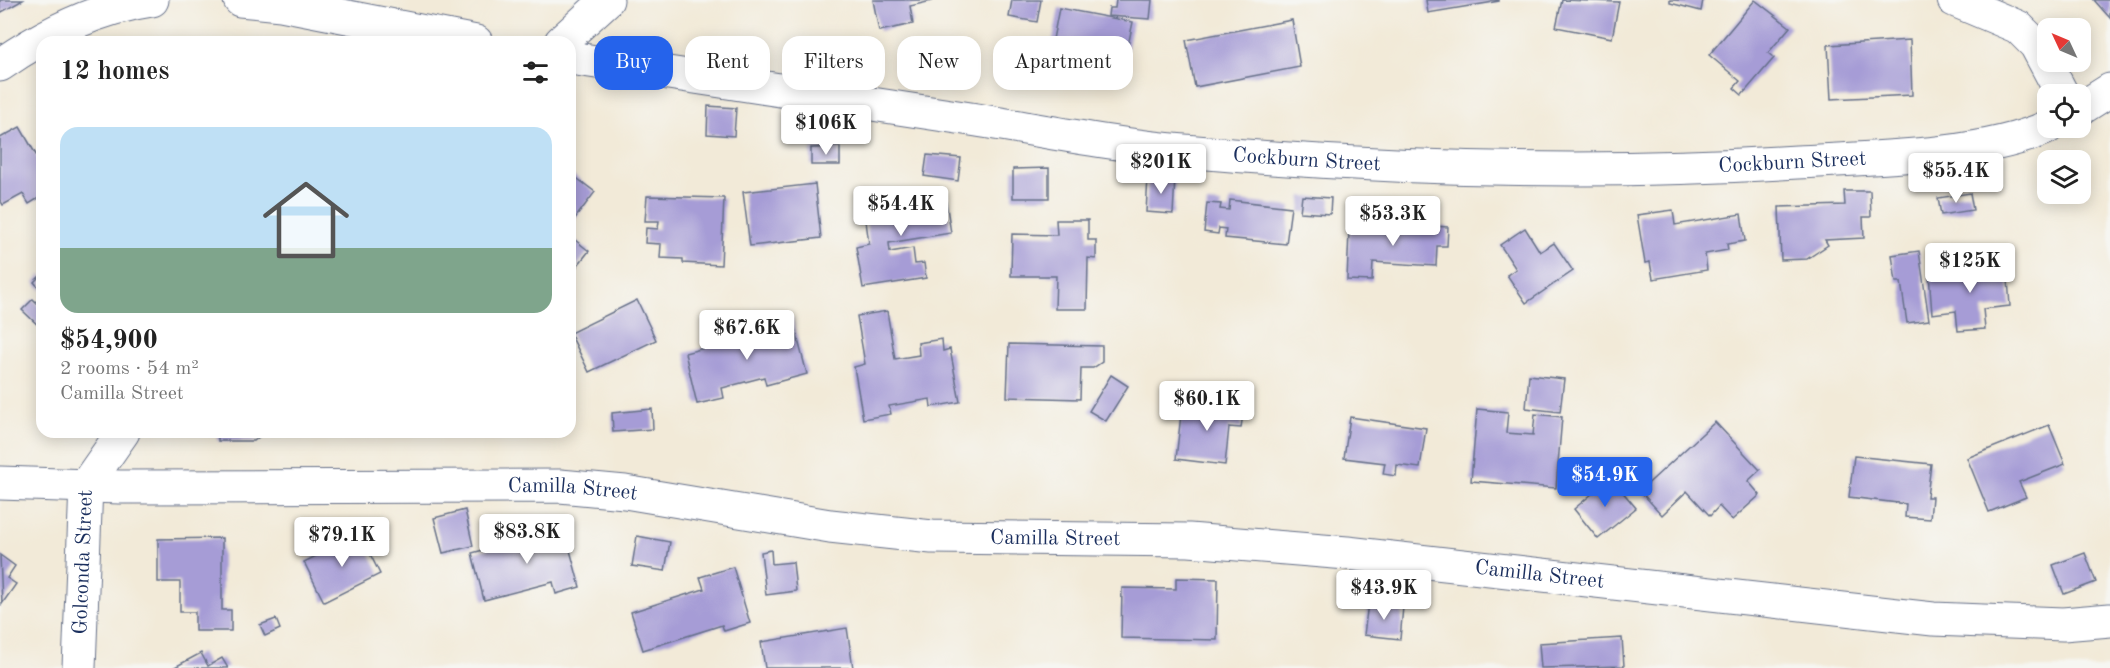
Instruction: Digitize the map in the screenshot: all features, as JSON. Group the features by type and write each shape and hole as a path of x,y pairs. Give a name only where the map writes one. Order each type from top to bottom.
{"street":[{"path":"48,36 118,5 152,0"},
{"path":"240,0 281,4 445,36"},
{"path":"568,36 607,0"},
{"path":"1954,0 2018,27 2036,45 2057,84"},
{"path":"0,65 36,42"},
{"name":"Cockburn Street","path":"576,59 1180,151 1346,162 1557,171 1711,168 1877,157 1977,147 2037,132"},
{"path":"2091,102 2110,90"},
{"name":"Golconda Street","path":"79,668 86,485 119,438"},
{"name":"Camilla Street","path":"0,483 560,486 625,492 830,526 932,537 1189,540 1347,553 1933,619 2063,624 2110,620"}],"building":[{"path":"0,0 23,0 0,13"},
{"path":"873,0 932,1 910,6 913,24 879,31"},
{"path":"1012,0 1041,0 1037,22 1009,17"},
{"path":"1116,0 1152,0 1150,19 1108,16 1109,8 1115,8"},
{"path":"1426,0 1499,0 1499,1 1428,13"},
{"path":"1562,0 1619,2 1612,38 1556,27"},
{"path":"1670,0 1703,0 1701,11 1670,3"},
{"path":"1755,0 1790,27 1768,53 1774,58 1742,95 1734,88 1740,81 1709,55"},
{"path":"2094,0 2110,0 2110,18"},
{"path":"1059,8 1133,22 1130,36 1054,36"},
{"path":"1292,20 1300,67 1195,87 1186,40"},
{"path":"1910,40 1912,95 1831,99 1828,45"},
{"path":"708,106 736,108 734,136 707,134"},
{"path":"815,124 847,125 847,144 815,143"},
{"path":"20,127 36,155 36,200 29,204 23,194 3,205 0,200 0,138"},
{"path":"840,147 840,165 811,165 811,148"},
{"path":"927,155 961,158 958,181 924,176"},
{"path":"1049,168 1049,198 1013,198 1013,169"},
{"path":"1148,177 1175,178 1173,214 1146,212"},
{"path":"576,178 595,192 576,217"},
{"path":"815,184 821,238 750,246 743,192"},
{"path":"944,189 951,233 889,243 890,252 913,248 915,264 924,263 926,278 863,288 856,247 869,244 865,214 884,211 882,199"},
{"path":"1844,191 1870,191 1871,217 1863,217 1864,238 1825,240 1828,245 1807,259 1781,260 1779,207 1845,205"},
{"path":"1970,193 1973,210 1941,215 1938,198"},
{"path":"647,196 724,198 721,265 683,263 683,259 660,258 661,244 645,243 646,228 658,229 659,221 645,221"},
{"path":"1302,196 1331,198 1330,214 1300,212"},
{"path":"1230,200 1291,207 1286,244 1225,238 1226,229 1219,228 1218,234 1204,232 1207,203 1221,204 1220,209 1229,210"},
{"path":"1673,210 1675,225 1741,214 1745,241 1727,244 1728,250 1705,254 1707,270 1653,279 1650,262 1645,263 1637,215"},
{"path":"1056,220 1088,220 1088,240 1096,240 1096,259 1088,258 1087,309 1055,309 1056,276 1011,276 1012,234 1057,235"},
{"path":"1369,222 1448,227 1447,246 1437,246 1436,266 1373,262 1372,281 1347,280 1349,231 1368,232"},
{"path":"1525,228 1540,252 1554,243 1573,271 1526,303 1507,275 1516,269 1500,245"},
{"path":"576,241 589,251 576,267"},
{"path":"1919,251 1929,320 1907,323 1901,282 1896,282 1892,255"},
{"path":"2007,266 2010,306 1983,309 1985,329 1958,331 1956,311 1932,314 1929,274"},
{"path":"33,299 36,302 36,323 22,310"},
{"path":"637,300 656,340 589,372 576,345 576,330"},
{"path":"887,311 895,359 919,355 918,343 942,339 943,351 950,349 960,402 931,407 930,399 889,406 891,414 863,419 854,367 865,364 857,316"},
{"path":"792,317 807,374 766,385 764,377 722,388 724,398 697,404 685,353 744,338 742,329 756,326 760,340 770,338 766,323"},
{"path":"1009,344 1102,346 1102,362 1093,368 1081,368 1080,399 1007,397"},
{"path":"1111,375 1128,386 1106,421 1089,411"},
{"path":"1529,375 1564,379 1560,412 1526,408"},
{"path":"1203,402 1244,406 1241,428 1229,427 1225,465 1176,459 1182,406 1203,408"},
{"path":"652,409 653,429 613,432 612,413"},
{"path":"1477,409 1508,412 1506,433 1533,435 1535,414 1562,417 1556,488 1471,481"},
{"path":"1350,417 1426,428 1420,468 1397,465 1396,476 1383,474 1385,463 1344,458"},
{"path":"1715,422 1760,470 1748,481 1760,495 1732,520 1719,506 1710,516 1687,491 1662,515 1640,491"},
{"path":"2049,425 2065,464 2019,482 2026,497 1989,512 1967,458"},
{"path":"218,438 258,438 254,441 218,441"},
{"path":"1854,456 1931,464 1927,497 1932,497 1930,519 1905,517 1906,504 1849,497"},
{"path":"1611,478 1636,508 1598,539 1574,509"},
{"path":"465,510 473,546 443,553 434,518"},
{"path":"564,528 580,587 556,594 553,582 484,600 472,553"},
{"path":"360,534 380,574 324,602 304,562"},
{"path":"637,536 670,542 665,571 632,566"},
{"path":"222,538 222,610 231,610 231,631 195,631 195,612 180,612 180,582 158,582 158,539"},
{"path":"771,550 772,564 793,562 796,591 766,595 761,552"},
{"path":"2085,553 2096,582 2064,594 2053,565"},
{"path":"0,555 15,566 7,578 16,584 2,604"},
{"path":"733,567 750,623 724,631 722,625 643,650 631,612 704,589 700,577"},
{"path":"1176,578 1218,579 1217,640 1121,638 1122,588 1176,589"},
{"path":"1368,603 1403,607 1400,639 1364,635"},
{"path":"276,619 280,629 265,636 260,625"},
{"path":"847,628 853,668 765,668 761,642"},
{"path":"1622,638 1624,666 1541,668 1539,643"},
{"path":"201,653 208,666 222,658 228,668 173,668"}]}
